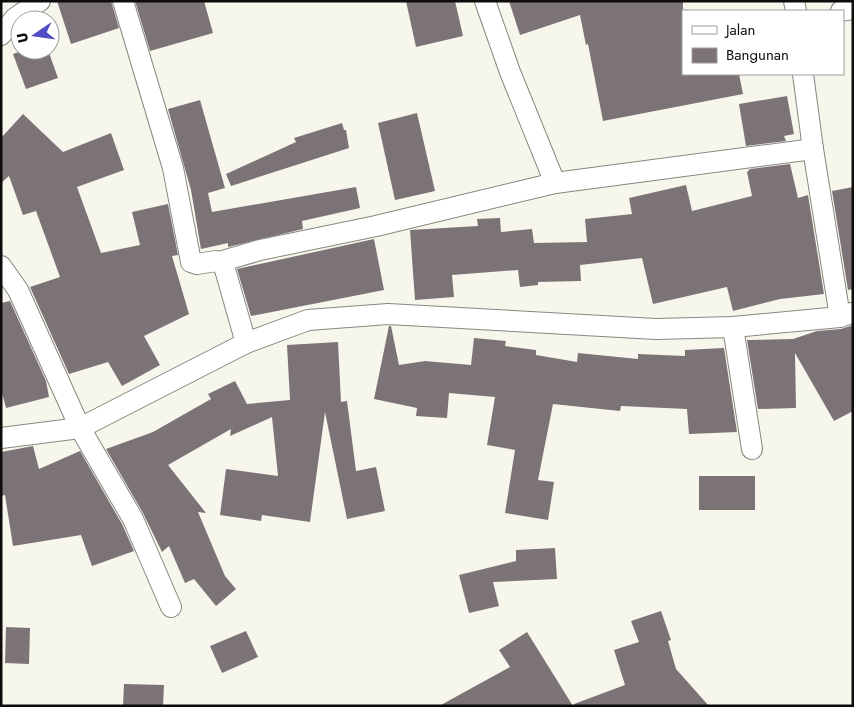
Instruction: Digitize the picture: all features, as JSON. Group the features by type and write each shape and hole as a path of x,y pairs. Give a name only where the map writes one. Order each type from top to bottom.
{"street":[{"path":"1,34 15,18 40,1"},
{"path":"123,1 174,177 191,262 197,264 219,262 260,250 376,226 555,183 813,150"},
{"path":"485,1 510,72 555,183"},
{"path":"1,438 80,428 246,343 286,326 308,320 388,314 642,328 733,327 846,315 813,150 803,75"},
{"path":"219,262 224,266 246,343"},
{"path":"1,266 18,290 80,428 133,519 171,607"},
{"path":"733,327 752,449"}],"building":[{"path":"57,1 111,1 119,28 71,44"},
{"path":"135,1 204,1 213,33 150,51"},
{"path":"406,1 455,1 463,36 416,47"},
{"path":"509,1 683,1 682,75 739,75 743,94 603,121 588,44 586,45 580,15 520,35"},
{"path":"15,60 52,60 58,78 26,89"},
{"path":"787,96 794,134 784,136 786,141 746,146 739,104"},
{"path":"200,100 225,188 208,193 212,212 356,187 360,208 302,221 303,229 228,247 228,243 201,249 191,190 168,109"},
{"path":"417,113 435,191 395,200 378,123"},
{"path":"23,114 63,152 111,133 124,170 77,187 101,253 140,245 132,212 168,204 178,255 172,256 189,314 144,336 160,365 122,386 108,362 69,374 30,287 60,277 36,211 23,215 9,176 1,183 1,138"},
{"path":"342,123 344,130 346,130 349,148 231,186 226,174 296,142 294,138"},
{"path":"790,164 798,198 808,195 824,294 780,299 733,311 727,287 653,304 642,258 580,265 581,281 538,282 538,285 520,287 518,270 452,275 454,297 415,300 410,230 478,226 477,219 500,218 501,232 532,229 534,243 587,242 585,219 632,214 629,198 686,185 692,211 752,196 747,172 750,169"},
{"path":"853,187 853,289 848,290 832,191"},
{"path":"374,239 384,290 251,316 237,269"},
{"path":"10,301 46,381 49,397 6,408 1,389 1,303"},
{"path":"853,325 853,411 834,421 795,353 796,408 758,409 747,340 793,339 817,331 841,329"},
{"path":"389,326 391,326 399,365 425,361 471,365 474,338 506,341 505,346 536,350 536,355 577,362 578,353 638,359 638,354 685,356 685,350 724,348 737,432 689,434 687,409 621,406 620,411 553,404 538,480 554,482 548,520 505,513 515,450 487,445 495,397 449,393 447,418 416,416 417,408 374,399"},
{"path":"338,342 341,402 347,401 356,471 376,467 385,511 347,519 325,412 310,522 262,515 261,521 220,515 226,469 278,476 272,417 230,436 231,429 168,465 206,513 198,512 225,576 236,589 216,606 194,579 185,583 169,546 162,552 143,513 106,449 153,432 211,399 208,394 235,381 247,404 290,400 287,345"},
{"path":"33,446 39,469 80,451 122,524 134,551 92,566 81,535 13,546 5,495 1,496 1,452"},
{"path":"699,476 755,476 755,510 699,510"},
{"path":"555,548 557,579 493,582 499,606 469,613 459,575 516,561 516,550"},
{"path":"661,611 671,640 668,641 676,669 709,706 574,706 574,704 625,685 614,650 639,642 631,621"},
{"path":"6,627 30,628 29,664 5,663"},
{"path":"246,631 258,657 222,673 210,646"},
{"path":"527,632 573,706 439,706 510,667 499,650"},
{"path":"124,684 164,685 163,706 123,706"}]}
